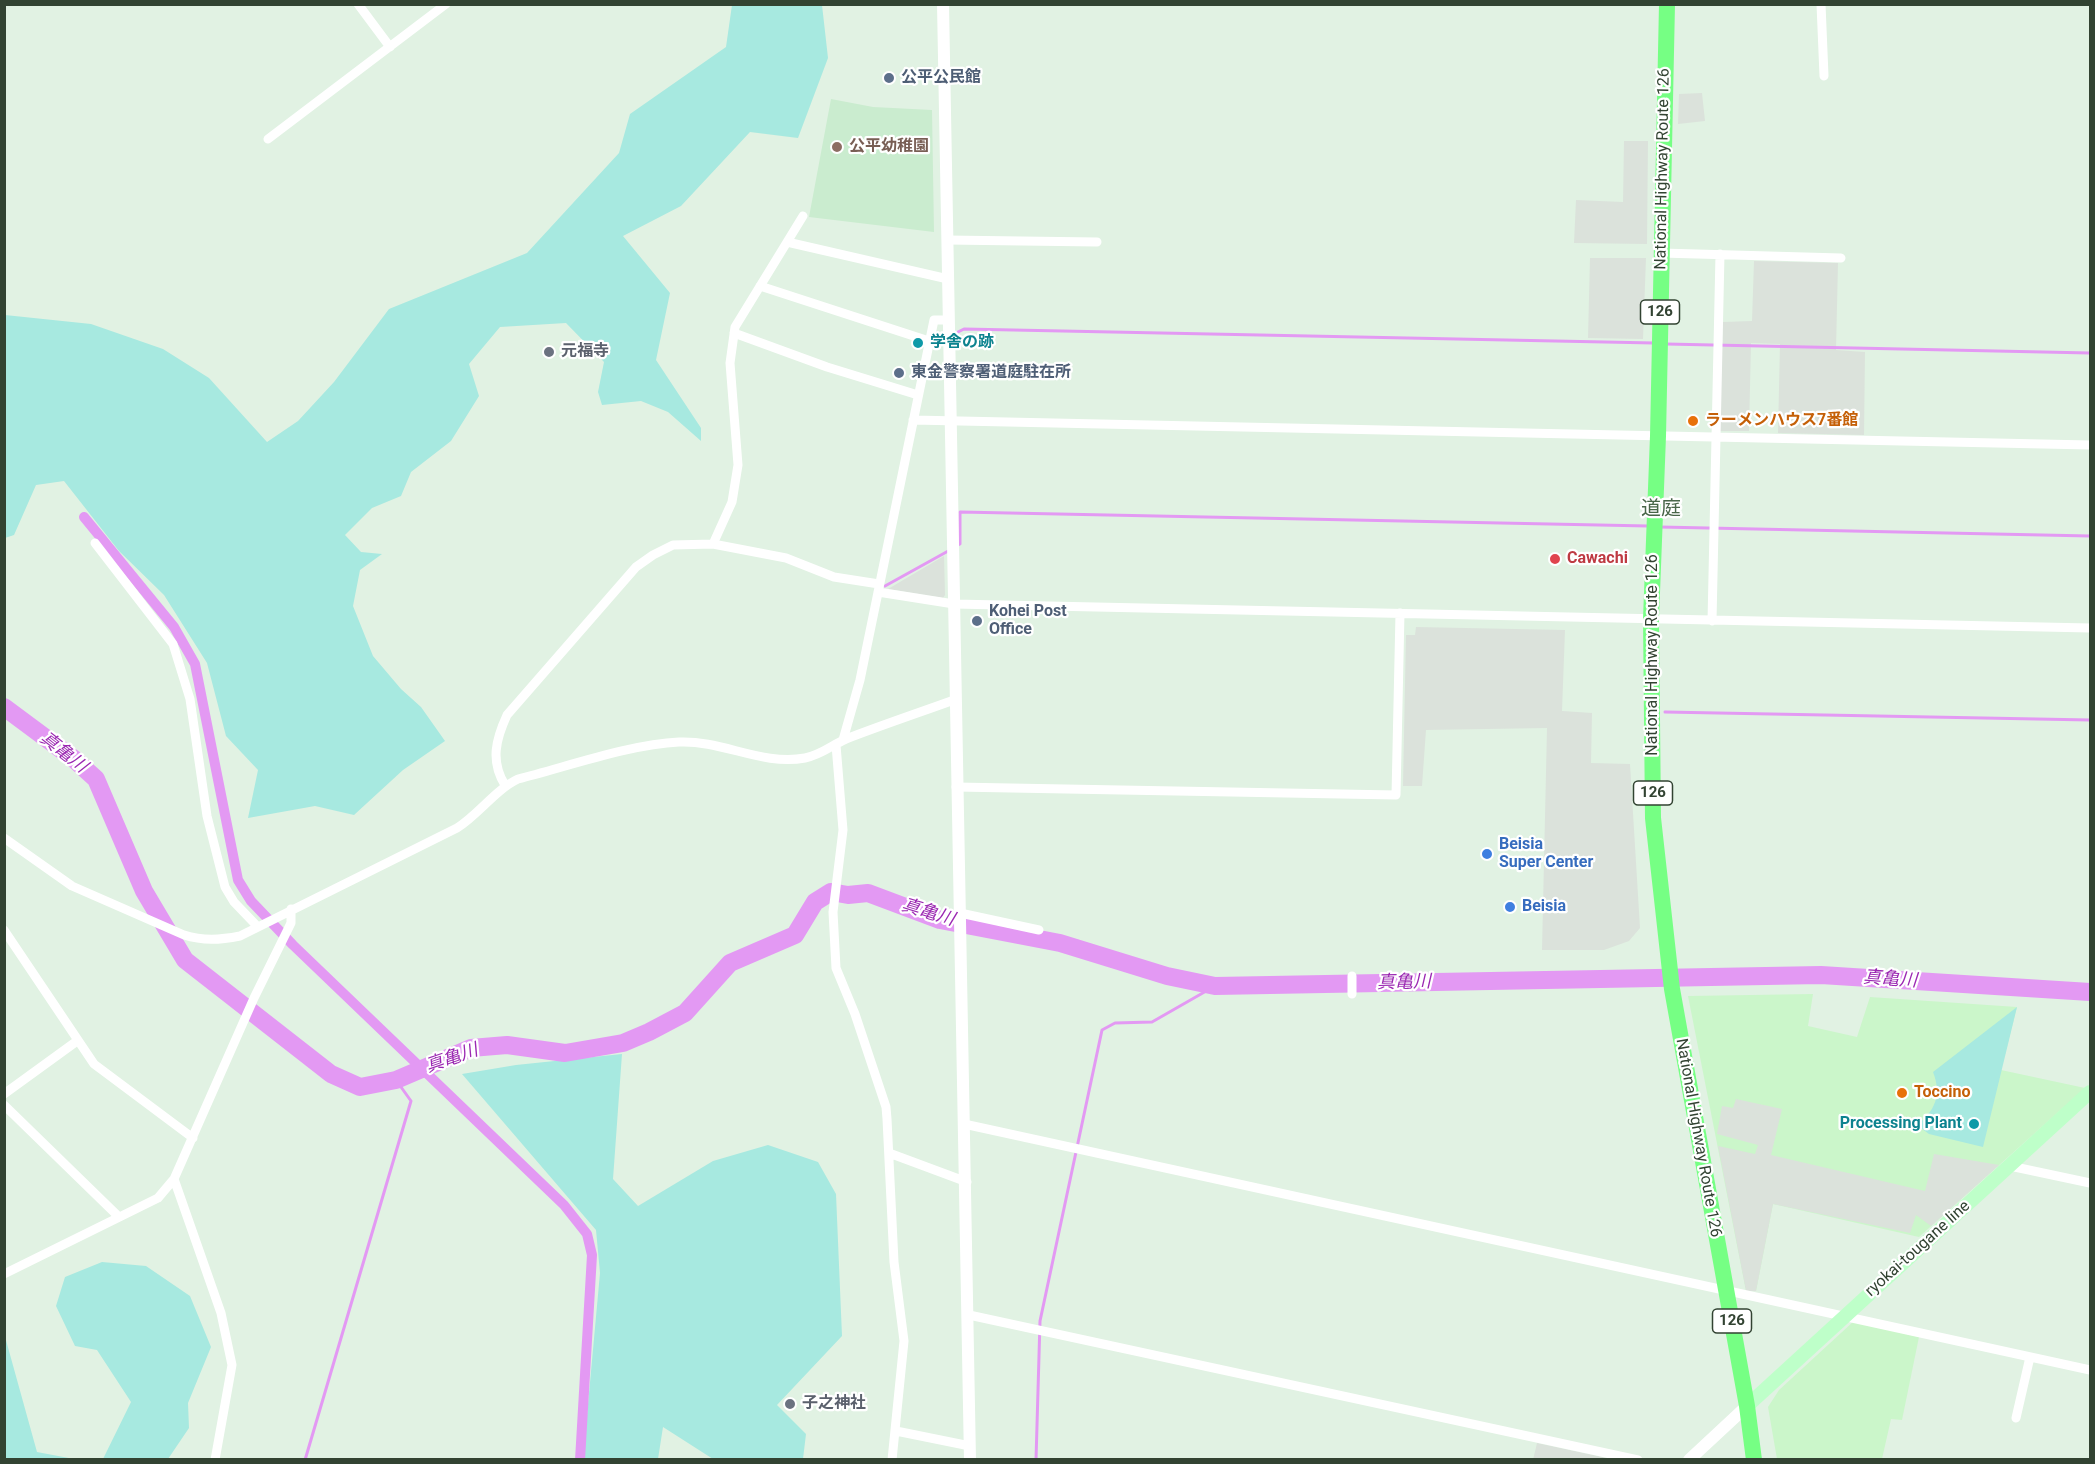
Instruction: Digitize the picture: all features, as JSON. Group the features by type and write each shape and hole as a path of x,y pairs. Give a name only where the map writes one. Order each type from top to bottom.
{"highway":[{"name":"National Highway Route 126","path":"1666,4 1658,436 1651,619 1653,818 1672,989 1747,1406 1754,1460"},
{"name":"National Highway Route 126","path":"1747,1406 1762,1460"}],"main road":[{"name":"ryokai-tougane line","path":"1747,1406 2091,1092"}],"street":[{"path":"358,4 390,47"},
{"path":"268,139 446,4"},
{"path":"943,4 954,700 967,1182 970,1460"},
{"path":"1821,4 1824,76"},
{"path":"713,544 732,502 738,465 730,363 734,333 803,216"},
{"path":"947,240 1097,242"},
{"path":"787,242 948,279"},
{"path":"1661,253 1841,258"},
{"path":"1712,621 1720,254"},
{"path":"760,286 929,341"},
{"path":"892,1460 904,1341 894,1262 887,1172 889,1153 886,1107 855,1014 836,968 833,912 843,830 839,742 860,680 934,320 948,320"},
{"path":"734,333 827,367 918,395"},
{"path":"913,420 2091,445"},
{"path":"95,543 173,644 190,699 207,816 225,886 234,902 257,926"},
{"path":"505,785 498,772 495,755 498,734 514,706 636,567 673,545 713,544 786,558 834,577 954,604 2091,628"},
{"path":"956,787 1396,795 1400,613"},
{"path":"4,838 72,886 184,935 197,939 223,940 240,936 457,828 470,819 505,785 518,779 663,744 699,742 774,759 805,758 839,742 954,700"},
{"path":"4,1274 158,1198 174,1179 254,998 291,923 291,909"},
{"path":"960,913 1040,930"},
{"path":"4,930 94,1064 193,1138"},
{"path":"1352,976 1352,994"},
{"path":"4,1094 77,1041"},
{"path":"4,1105 118,1217"},
{"path":"964,1124 2091,1370"},
{"path":"889,1153 967,1182"},
{"path":"2010,1166 2091,1183"},
{"path":"174,1179 221,1313 232,1365 216,1460"},
{"path":"969,1315 1638,1460"},
{"path":"2016,1418 2030,1357"},
{"path":"1689,1460 1747,1406"},
{"path":"896,1431 970,1446"}],"shaded area":[{"path":"732,5 822,5 828,58 798,138 750,132 681,206 623,236 670,293 656,360 701,428 701,441 668,412 641,401 602,405 598,392 604,362 566,323 500,327 469,364 479,396 451,441 411,472 401,496 372,508 345,535 361,552 382,554 360,570 353,606 373,656 401,689 421,707 445,741 403,770 354,815 315,806 248,818 258,770 226,736 207,663 164,595 119,551 64,481 36,485 14,535 5,538 5,315 91,324 163,349 209,378 267,442 298,421 334,382 389,309 527,253 619,153 630,114 726,47"},
{"path":"1702,93 1705,121 1678,124 1679,94"},
{"path":"831,99 873,107 932,110 934,232 809,217"},
{"path":"1624,141 1648,141 1647,244 1574,243 1576,200 1623,202"},
{"path":"1590,258 1646,258 1643,339 1588,338"},
{"path":"1754,261 1838,263 1836,350 1865,352 1864,435 1778,433 1780,344 1751,343 1749,431 1719,431 1723,322 1752,321"},
{"path":"944,556 945,595 943,598 888,589"},
{"path":"1416,627 1565,630 1562,711 1592,713 1591,763 1630,764 1640,928 1629,941 1604,950 1542,950 1547,728 1426,730 1422,786 1403,786 1406,635 1415,635"},
{"path":"1813,994 1808,1026 1857,1037 1870,997 2017,1007 2001,1070 2085,1088 1919,1237 1773,1204 1756,1291 1746,1291 1688,996"},
{"path":"2017,1007 1983,1147 1929,1134 1917,1125 1928,1114 1935,1102 1937,1088 1933,1072"},
{"path":"622,1054 613,1179 638,1206 713,1161 768,1145 818,1162 836,1194 842,1336 777,1405 806,1434 803,1459 713,1459 663,1427 658,1459 583,1459 600,1273 596,1230 462,1074 516,1065"},
{"path":"1736,1099 1782,1109 1771,1155 1925,1191 1934,1154 1999,1165 1931,1226 1916,1215 1910,1233 1773,1204 1756,1291 1746,1291 1718,1146 1755,1154 1758,1145 1717,1134 1722,1106 1733,1108"},
{"path":"102,1262 146,1266 190,1296 211,1347 188,1403 189,1428 168,1459 103,1459 131,1402 97,1350 75,1346 56,1306 65,1277"},
{"path":"1854,1321 1919,1337 1902,1420 1891,1419 1882,1459 1777,1459 1768,1407 1779,1390"},
{"path":"4,1333 37,1452 74,1459 5,1459"},
{"path":"1537,1443 1616,1460 1533,1460"}],"waterway":[{"path":"958,332 964,329 1654,343"},
{"path":"1666,344 2090,353"},
{"path":"956,546 960,544 960,512 1648,526"},
{"path":"84,517 174,627 195,664 238,880 251,901 293,945 564,1205 587,1234 592,1255 580,1460"},
{"path":"1660,527 2090,536"},
{"path":"885,586 950,550"},
{"name":"真亀川","path":"4,707 74,759 96,779 144,891 185,960 331,1074 360,1087 396,1080 471,1048 507,1045 565,1053 623,1043 685,1013 730,963 795,935 815,902 831,892 848,895 868,893 940,920 1060,943 1167,976 1215,986 1821,975 2090,992"},
{"path":"1665,712 2090,720"},
{"path":"1036,1460 1040,1321 1102,1030 1115,1023 1152,1022 1215,986"},
{"path":"305,1460 411,1101 396,1080"}],"place":[{"name":"公平公民館","path":"889,78"},
{"name":"公平幼稚園","path":"837,147"},
{"name":"学舎の跡","path":"918,343"},
{"name":"元福寺","path":"549,352"},
{"name":"東金警察署道庭駐在所","path":"899,373"},
{"name":"ラーメンハウス7番館","path":"1693,421"},
{"name":"Cawachi","path":"1555,559"},
{"name":"Kohei Post Office","path":"977,621"},
{"name":"Beisia Super Center","path":"1487,854"},
{"name":"Beisia","path":"1510,907"},
{"name":"Toccino","path":"1902,1093"},
{"name":"Processing Plant","path":"1974,1124"},
{"name":"子之神社","path":"790,1404"}],"district":[{"name":"道庭","path":"1661,510"}]}
